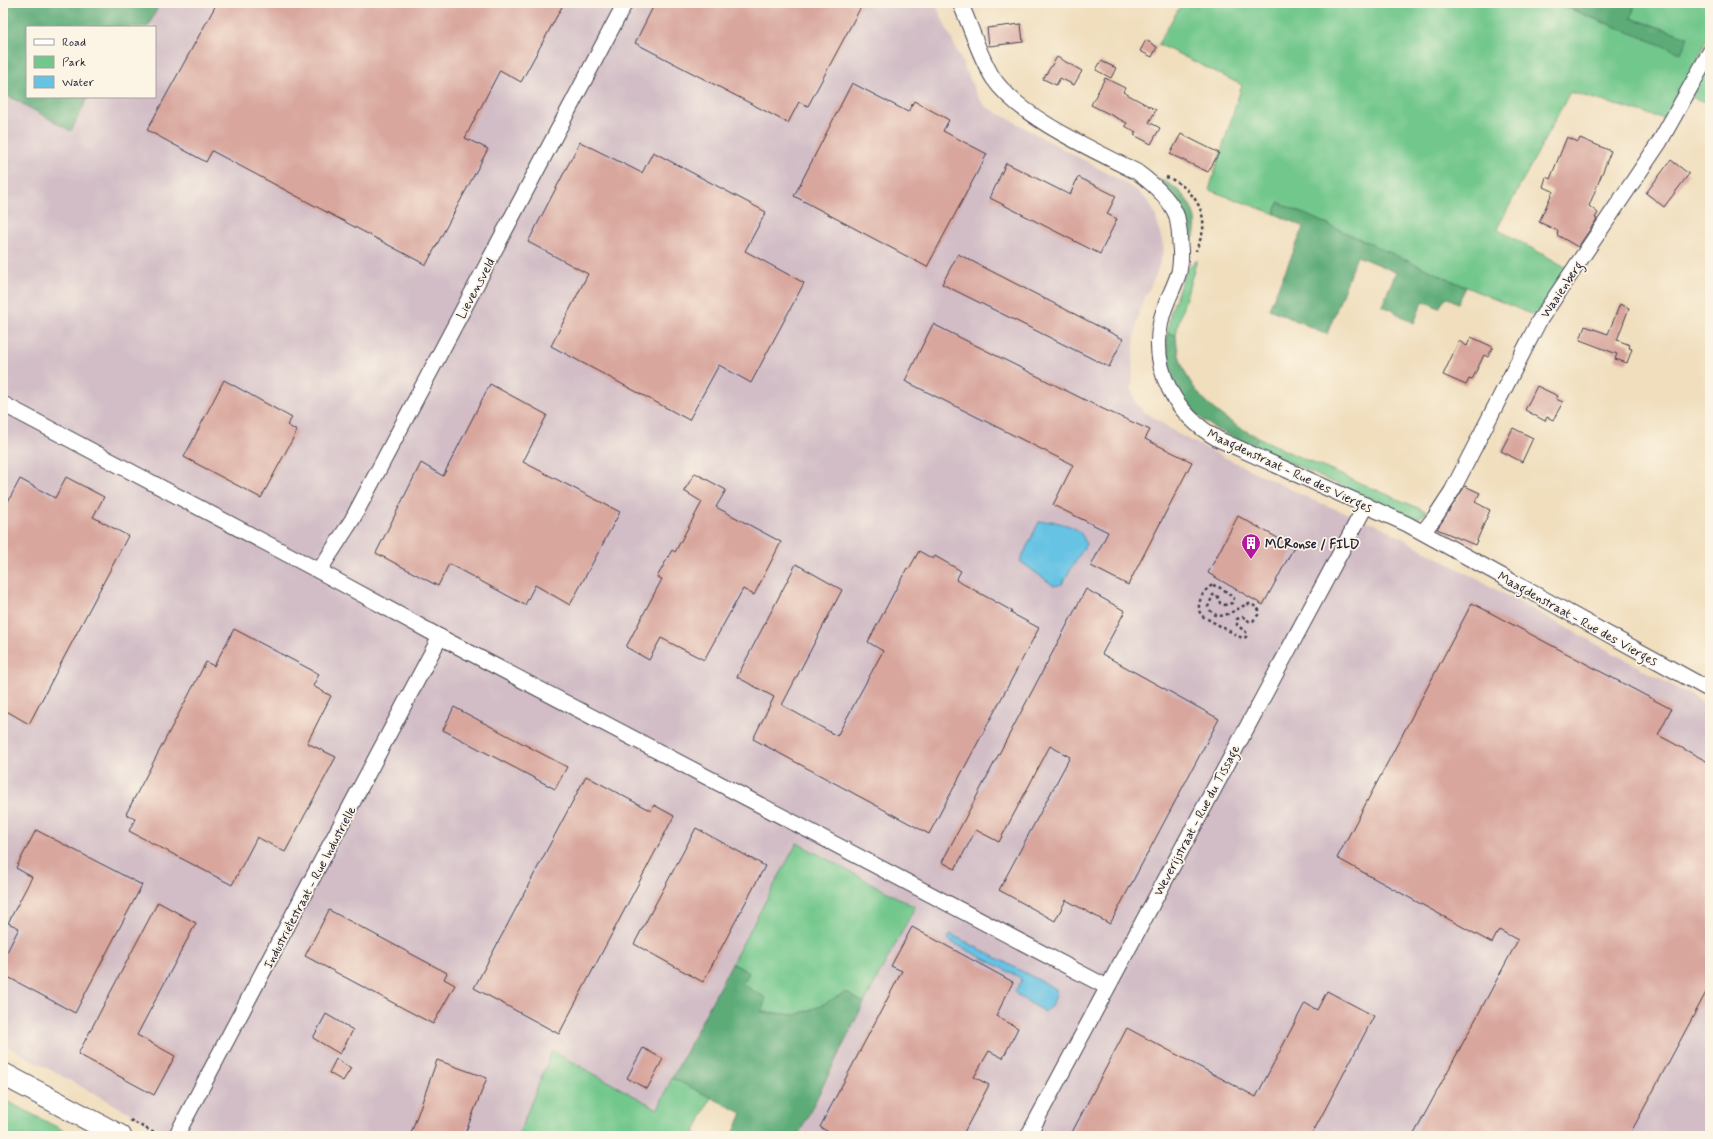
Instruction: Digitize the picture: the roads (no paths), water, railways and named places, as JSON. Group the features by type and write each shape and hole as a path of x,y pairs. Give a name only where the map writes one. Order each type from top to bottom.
{"main road":[{"path":"3,1074 120,1136"}],"street":[{"name":"Lievensveld","path":"319,571 352,520 625,3"},
{"name":"Maagdenstraat - Rue des Vierges","path":"960,3 977,48 993,77 1011,98 1048,125 1137,172 1159,191 1173,208 1177,218 1180,236 1180,264 1160,321 1159,348 1163,374 1175,400 1198,427 1218,439 1366,505 1422,532 1710,690"},
{"name":"Waaienberg","path":"1422,532 1435,517 1452,491 1539,321 1659,143 1710,52"},
{"path":"3,404 319,571 440,637 1107,987"},
{"name":"Weverijstraat - Rue du Tissage","path":"1028,1136 1366,505"},
{"name":"Industriëlestraat - Rue Industrielle","path":"176,1136 440,637"}],"water":[{"path":"1052,521 1077,530 1084,538 1086,544 1062,584 1054,586 1020,561 1039,522"},
{"path":"951,934 1056,989 1055,998 1050,1007 1045,1012 1017,995 1015,991 1022,981 1019,977 950,941 948,937"}],"place":[{"name":"MCRonse / FILD","path":"1251,560"}]}
